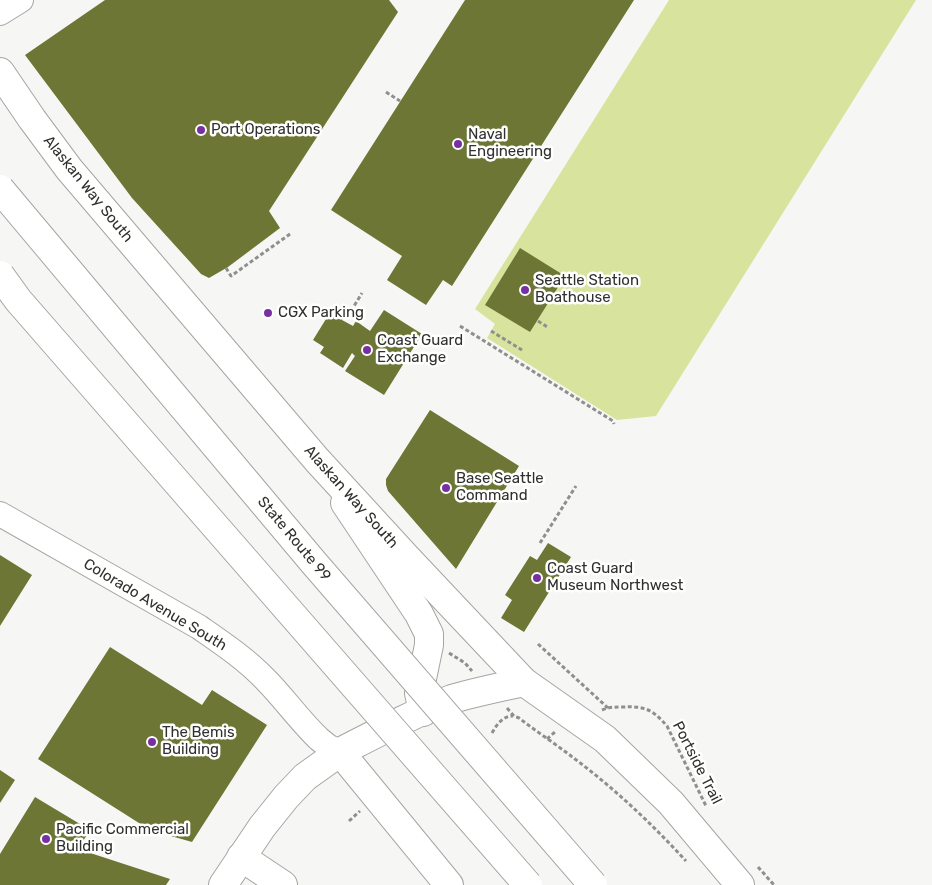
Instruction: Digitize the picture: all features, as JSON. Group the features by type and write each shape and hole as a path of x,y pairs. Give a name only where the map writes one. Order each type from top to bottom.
{"main road":[{"name":"Alaskan Way South","path":"0,72 32,120 69,169 317,460 418,571 524,682 605,739 748,875"},
{"name":"State Route 99","path":"0,189 314,563 594,885"},
{"path":"0,275 18,300 528,885"},
{"path":"317,460 419,614 429,634 429,645 419,693 423,712"},
{"path":"223,885 262,828 305,777 340,752 423,712 474,692 524,682"},
{"path":"340,752 448,885"},
{"path":"241,857 283,885"}],"street":[{"path":"0,13 21,0"},
{"name":"Colorado Avenue South","path":"0,514 199,627 218,640 245,660 266,680 319,739 329,747 340,752"}],"path":[{"path":"386,92 400,101"},
{"path":"226,268 231,276 290,234"},
{"path":"351,310 362,293"},
{"path":"538,321 549,328"},
{"path":"460,326 613,421 614,424"},
{"path":"491,331 522,350"},
{"path":"540,543 576,486"},
{"name":"Portside Trail","path":"538,644 608,708 645,707 660,718 667,726 708,809"},
{"path":"490,736 497,724 505,717 519,718 575,758 614,790 690,864"},
{"path":"547,739 554,732"},
{"path":"748,875 774,885"}],"shaded area":[{"path":"669,0 916,0 656,416 617,420 487,338 495,324 475,309"}],"building":[{"name":"Port Operations","path":"105,0 389,0 398,12 269,211 280,228 228,267 209,278 201,274 132,198 25,55"},
{"name":"Naval Engineering","path":"465,0 634,0 452,286 443,280 426,305 387,280 402,256 331,210"},
{"name":"Seattle Station Boathouse","path":"520,248 565,276 530,332 485,305"},
{"name":"Coast Guard Exchange","path":"334,306 346,314 342,320 353,326 356,321 370,331 384,310 422,334 384,395 345,371 355,356 352,353 343,368 320,353 324,347 313,340"},
{"name":"Base Seattle Command","path":"430,410 519,466 456,569 388,491 386,485 386,479"},
{"name":"Coast Guard Museum Northwest","path":"548,543 571,557 524,632 501,618 512,600 505,595 530,556 537,560"},
{"path":"0,555 32,575 0,626"},
{"name":"The Bemis Building","path":"110,647 202,705 212,690 267,725 192,842 150,830 38,759"},
{"path":"0,770 15,780 0,803"},
{"name":"Pacific Commercial Building","path":"35,797 90,830 78,849 170,879 166,885 0,885 0,854"}],"place":[{"name":"Port Operations","path":"201,130"},
{"name":"Naval Engineering","path":"458,144"},
{"name":"Seattle Station Boathouse","path":"525,290"},
{"name":"CGX Parking","path":"268,313"},
{"name":"Coast Guard Exchange","path":"367,350"},
{"name":"Base Seattle Command","path":"446,488"},
{"name":"Coast Guard Museum Northwest","path":"537,578"},
{"name":"The Bemis Building","path":"152,742"},
{"name":"Pacific Commercial Building","path":"46,839"}]}
